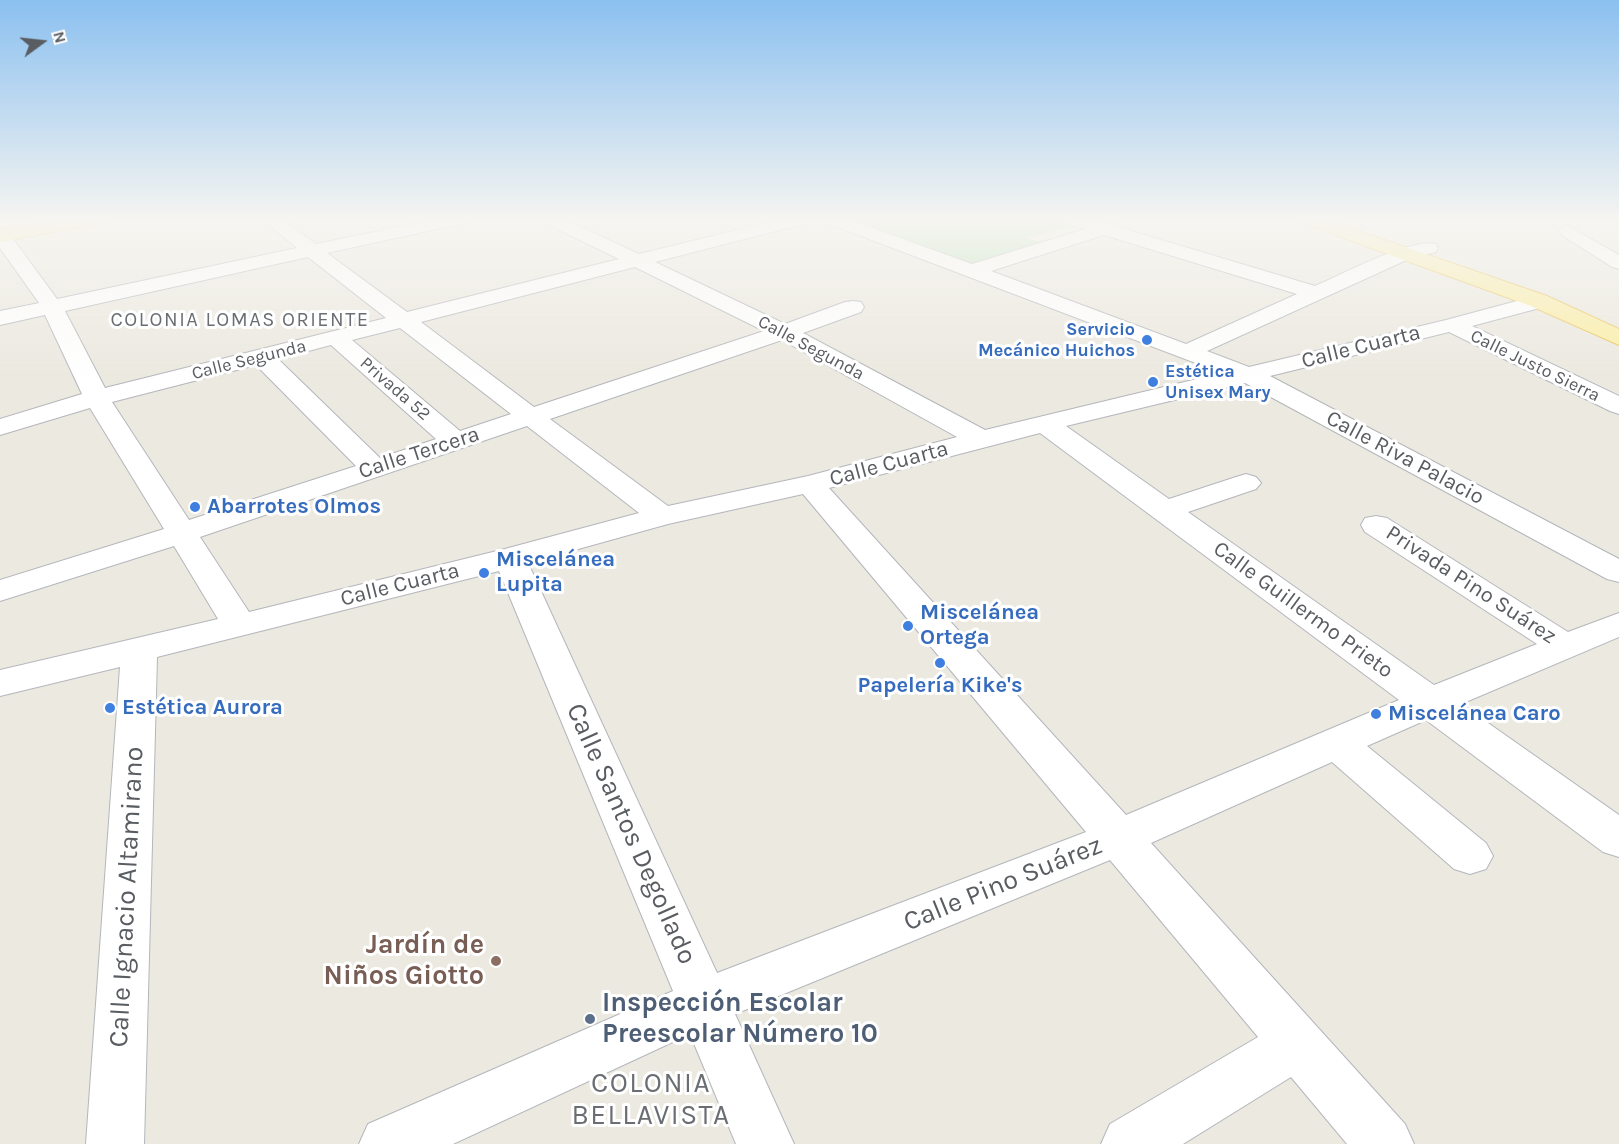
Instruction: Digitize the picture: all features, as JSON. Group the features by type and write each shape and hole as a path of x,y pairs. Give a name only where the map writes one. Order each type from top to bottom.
{"main road":[{"path":"1457,272 1539,301 1619,338"},
{"path":"1503,272 1544,286 1619,319"}],"street":[{"path":"27,272 52,307 97,399 239,624"},
{"path":"0,318 210,272"},
{"path":"341,272 662,516"},
{"name":"Calle Segunda","path":"0,427 97,399 593,272"},
{"name":"Calle Segunda","path":"661,272 784,332 981,439"},
{"name":"Calle Riva Palacio","path":"980,272 1249,375 1619,572"},
{"path":"1249,272 1315,293"},
{"path":"1189,351 1362,272"},
{"name":"Calle Cuarta","path":"0,683 139,651 239,624 510,558 662,516 810,484 1045,423 1452,325 1539,301"},
{"name":"Calle Tercera","path":"0,591 182,533 853,307"},
{"name":"Calle Justo Sierra","path":"1452,325 1619,406"},
{"name":"Privada 52","path":"336,338 455,441"},
{"path":"262,357 374,468"},
{"name":"Calle Guillermo Prieto","path":"1045,423 1619,839"},
{"path":"1165,510 1246,483"},
{"path":"810,484 1385,1144"},
{"name":"Privada Pino Suárez","path":"1376,525 1565,646"},
{"name":"Calle Santos Degollado","path":"510,558 765,1144"},
{"name":"Calle Pino Suárez","path":"388,1144 704,1002 1118,838 1430,702 1619,624"},
{"name":"Calle Ignacio Altamirano","path":"115,1144 139,651"},
{"path":"1337,743 1470,856"},
{"path":"1130,1144 1297,1043"}],"place":[{"name":"Servicio Mecánico Huichos","path":"1147,340"},
{"name":"Estética Unisex Mary","path":"1153,382"},
{"name":"Abarrotes Olmos","path":"195,507"},
{"name":"Miscelánea Lupita","path":"484,573"},
{"name":"Miscelánea Ortega","path":"908,626"},
{"name":"Papelería Kike's","path":"940,663"},
{"name":"Estética Aurora","path":"110,708"},
{"name":"Miscelánea Caro","path":"1376,714"},
{"name":"Jardín de Niños Giotto","path":"496,961"},
{"name":"Inspección Escolar Preescolar Número 10","path":"590,1019"}],"district":[{"name":"COLONIA LOMAS ORIENTE","path":"240,320"},
{"name":"COLONIA BELLAVISTA","path":"651,1100"}]}
